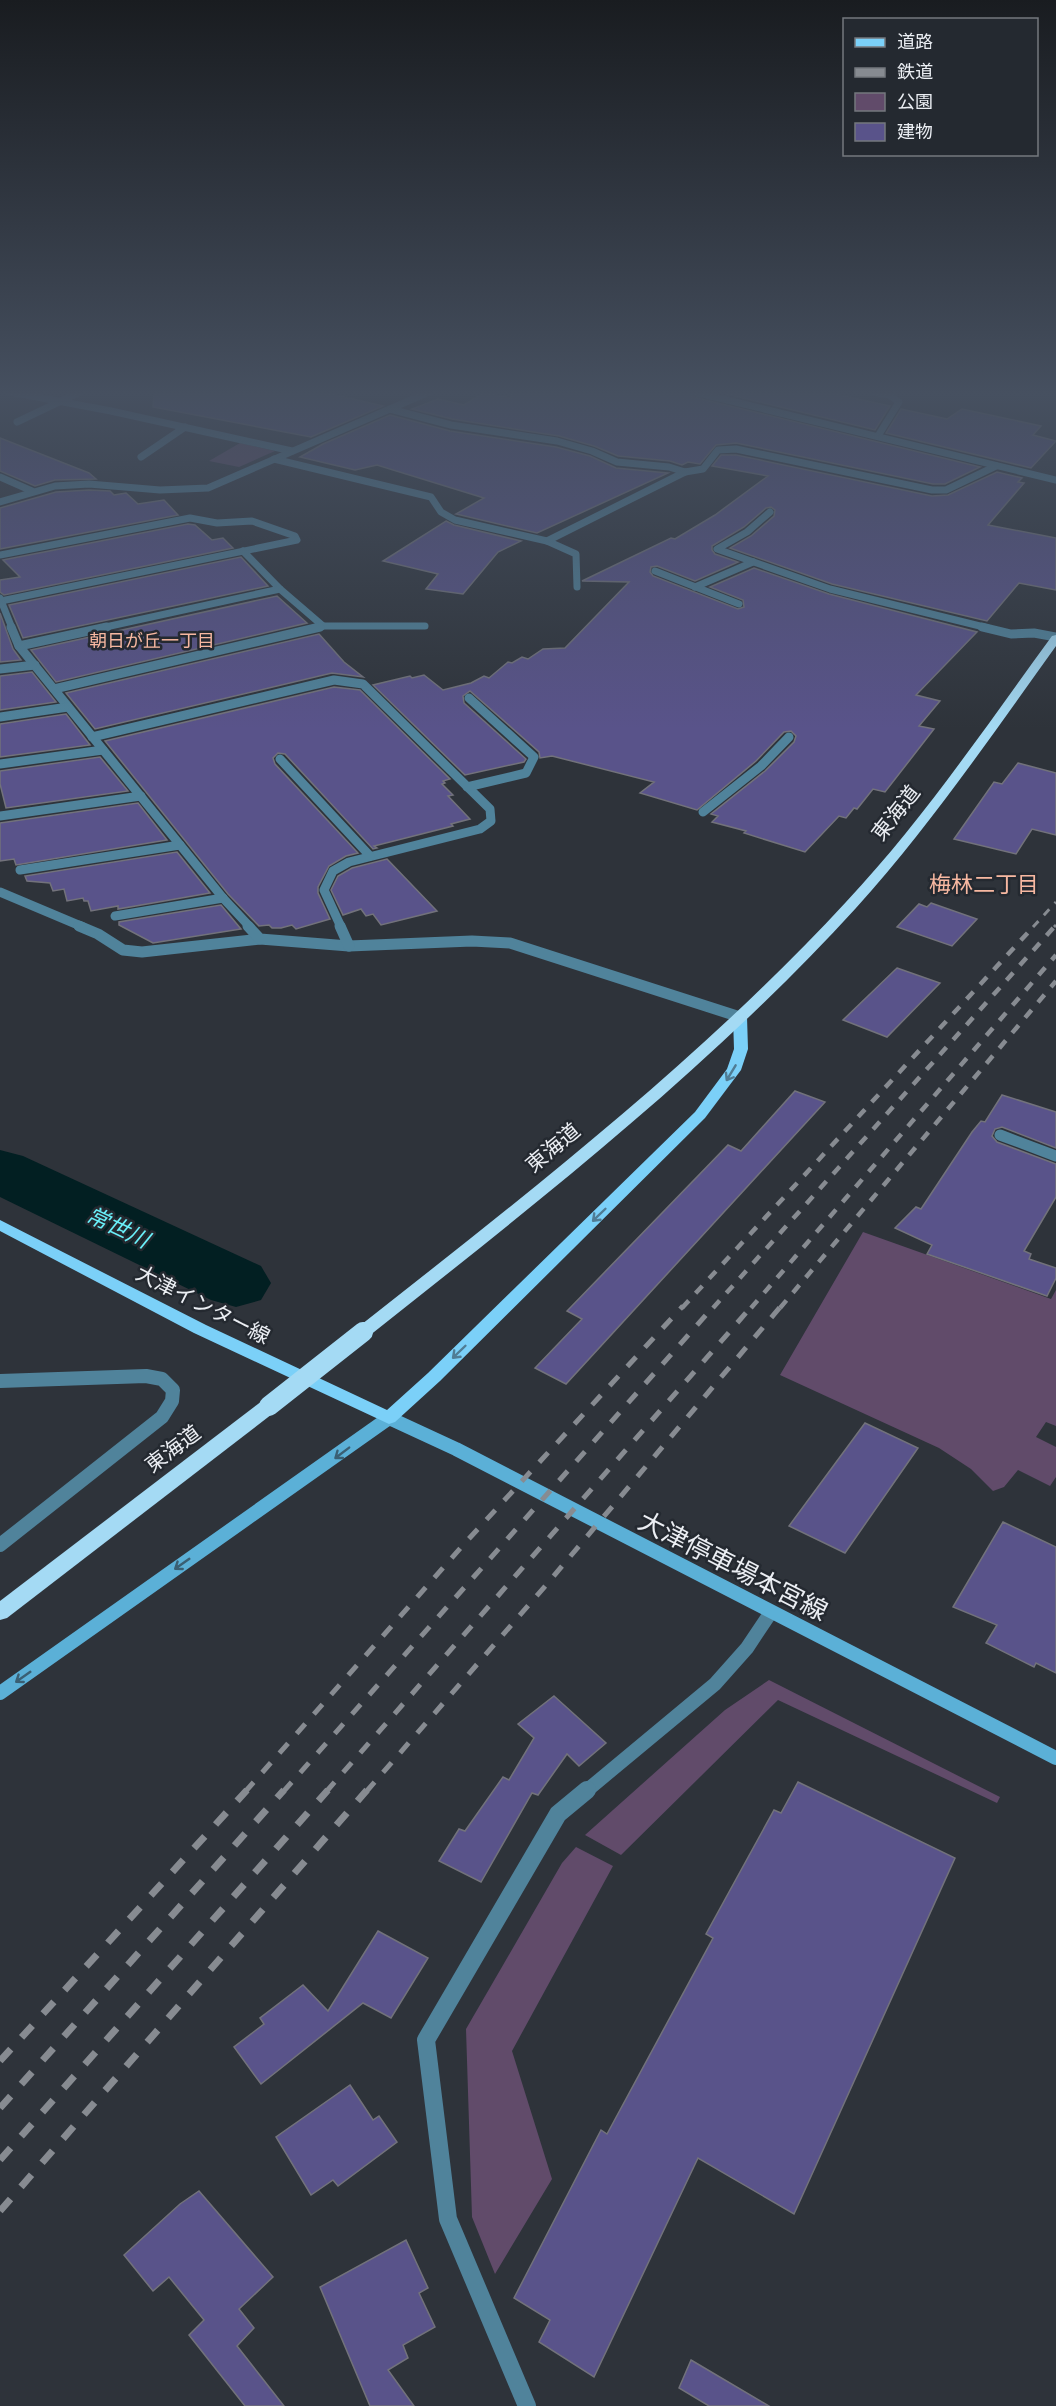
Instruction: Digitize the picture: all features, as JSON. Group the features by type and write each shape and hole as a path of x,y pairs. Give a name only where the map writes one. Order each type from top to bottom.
{"highway":[{"name":"東海道","path":"0,1612 363,1332 549,1184 685,1068 740,1017 844,912 896,853 1056,638"}],"main road":[{"path":"0,1693 333,1460 389,1418 434,1377 700,1115 734,1070 741,1049 740,1017"},
{"name":"大津インター線","path":"0,1225 200,1329 389,1418"},
{"name":"大津停車場本宮線","path":"389,1418 456,1449 1056,1758"}],"street":[{"path":"436,504 441,512 455,520 547,542 576,554 577,586"},
{"path":"547,542 621,504"},
{"path":"770,512 747,532 717,549 830,589 1011,634 1034,633 1056,638"},
{"path":"0,555 190,518 217,523 252,521 295,536 297,540 1,600 19,646 223,898 260,939"},
{"path":"243,551 280,589 323,626"},
{"path":"695,587 753,562"},
{"path":"655,571 739,604"},
{"path":"19,646 280,589"},
{"path":"54,689 323,626 425,626"},
{"path":"0,669 35,665"},
{"path":"92,736 334,680 363,684 490,809 491,821 480,829 349,862 333,871 324,890 349,946"},
{"path":"467,787 526,772 534,757 469,698"},
{"path":"0,717 68,707"},
{"path":"703,812 761,766 789,737"},
{"path":"0,764 103,750"},
{"path":"280,759 370,856"},
{"path":"0,816 141,796"},
{"path":"20,870 180,845"},
{"path":"0,892 98,933 123,950 142,952 260,939 349,946 472,941 510,943 740,1017"},
{"path":"115,916 223,898"},
{"path":"1000,1136 1056,1156"},
{"path":"0,1381 146,1377 162,1379 172,1390 172,1401 162,1417 0,1545"},
{"path":"527,2406 448,2219 426,2040 558,1814 715,1684 747,1647 771,1612"}],"green space":[{"path":"863,1232 1051,1299 1056,1290 1056,1426 1046,1422 1036,1437 1056,1447 1056,1477 1050,1486 1018,1470 1004,1487 993,1491 971,1469 939,1448 780,1375"},
{"path":"769,1680 1000,1797 997,1803 778,1700 621,1855 585,1835 725,1710"},
{"path":"576,1847 613,1866 512,2051 552,2179 495,2274 472,2217 466,2029 562,1863"}],"building":[{"path":"13,504 168,504 178,515 0,549 0,508"},
{"path":"473,504 600,504 537,533 456,514"},
{"path":"730,504 1006,504 988,525 1056,538 1056,590 1019,583 987,621 832,584 730,548 751,536 774,516 775,510 771,507 766,508 744,527 712,546 715,554 738,562 695,581 657,566 651,567 650,572 653,576 738,609 744,607 743,600 710,587 754,568 829,594 977,632 916,695 940,701 919,726 934,729 885,792 873,789 857,809 854,808 846,818 839,816 805,852 744,833 746,831 712,822 718,816 711,814 765,771 794,742 796,736 791,731 784,732 756,761 697,810 640,793 654,782 552,756 540,758 539,752 470,691 463,696 464,703 526,759 524,762 465,775 373,685 424,675 443,690 471,683 484,676 489,678 508,662 512,663 522,657 528,659 543,649 565,648 629,582 582,581 671,538 675,539"},
{"path":"446,521 454,525 521,541 498,552 463,594 426,589 438,574 383,561"},
{"path":"188,524 195,525 212,540 223,538 233,548 4,595 0,592 0,580 20,577 3,560"},
{"path":"241,557 268,586 23,638 9,605"},
{"path":"277,596 307,623 56,682 31,650"},
{"path":"0,613 13,649 21,660 0,662"},
{"path":"319,634 344,662 363,677 332,673 95,729 66,693"},
{"path":"32,672 56,702 0,710 0,676"},
{"path":"334,687 360,690 450,779 443,781 445,783 442,784 453,795 448,796 470,819 451,824 453,826 374,846 377,848 373,849 285,754 278,753 273,758 275,764 358,853 346,856 329,866 318,887 318,893 330,919 296,929 292,925 281,928 272,928 269,925 259,926 228,894 105,741"},
{"path":"66,714 90,745 0,757 0,724"},
{"path":"100,757 128,791 6,808 0,784 0,771"},
{"path":"1018,763 1056,773 1056,835 1032,829 1016,854 954,839 994,782 1002,784"},
{"path":"138,803 167,840 16,865 14,859 0,861 0,823"},
{"path":"177,852 210,893 118,909 118,906 91,911 88,901 84,901 83,898 67,901 64,889 53,891 50,883 27,881 25,876"},
{"path":"387,859 437,911 381,925 373,914 366,916 361,909 343,915 331,890 338,876 352,868"},
{"path":"931,903 977,919 952,946 897,927 919,904 927,907"},
{"path":"221,905 241,929 153,943 119,925 119,922"},
{"path":"897,968 940,983 887,1037 843,1020"},
{"path":"795,1091 825,1102 566,1384 535,1368 582,1319 567,1311 728,1145 741,1151"},
{"path":"1002,1095 1056,1112 1056,1148 1002,1127 995,1129 992,1136 997,1142 1056,1164 1056,1197 1024,1251 1031,1254 1029,1259 1056,1268 1056,1278 1047,1296 927,1254 932,1245 895,1228 916,1207 921,1209 972,1132 981,1121 985,1122"},
{"path":"865,1423 918,1448 845,1553 789,1526"},
{"path":"1003,1522 1056,1547 1056,1673 1036,1663 1034,1667 986,1643 997,1625 953,1607"},
{"path":"554,1696 606,1743 579,1766 567,1754 538,1795 532,1793 481,1882 439,1861 459,1829 465,1831 503,1777 509,1780 534,1738 518,1724"},
{"path":"798,1782 955,1858 794,2214 698,2158 594,2377 539,2342 550,2320 514,2298 601,2130 607,2134 713,1938 706,1934 774,1810 781,1813"},
{"path":"378,1931 428,1958 391,2018 363,2003 261,2084 234,2047 264,2024 260,2018 303,1985 328,2011"},
{"path":"350,2085 373,2120 379,2116 397,2142 338,2186 333,2180 311,2195 276,2137"},
{"path":"199,2191 273,2277 239,2309 254,2328 237,2346 284,2406 245,2406 189,2335 204,2320 169,2277 153,2291 124,2255 180,2204"},
{"path":"406,2240 428,2288 419,2293 435,2327 403,2345 408,2358 388,2370 414,2406 370,2406 320,2287"},
{"path":"691,2360 769,2406 709,2406 679,2388"}],"waterway":[{"name":"常世川","path":"0,1171 236,1283"}],"railway":[{"path":"1033,927 1056,902"},
{"path":"682,1308 1034,926"},
{"path":"713,1308 1055,926"},
{"path":"751,1308 1056,955"},
{"path":"780,1308 1056,981"},
{"path":"245,1792 465,1543 683,1306"},
{"path":"283,1792 714,1306"},
{"path":"326,1792 752,1306"},
{"path":"366,1792 547,1584 781,1306"},
{"path":"0,2061 247,1790"},
{"path":"0,2108 284,1790"},
{"path":"0,2160 328,1790"},
{"path":"0,2211 367,1790"}],"district":[{"name":"朝日が丘一丁目","path":"152,641"},
{"name":"梅林二丁目","path":"984,884"}]}
